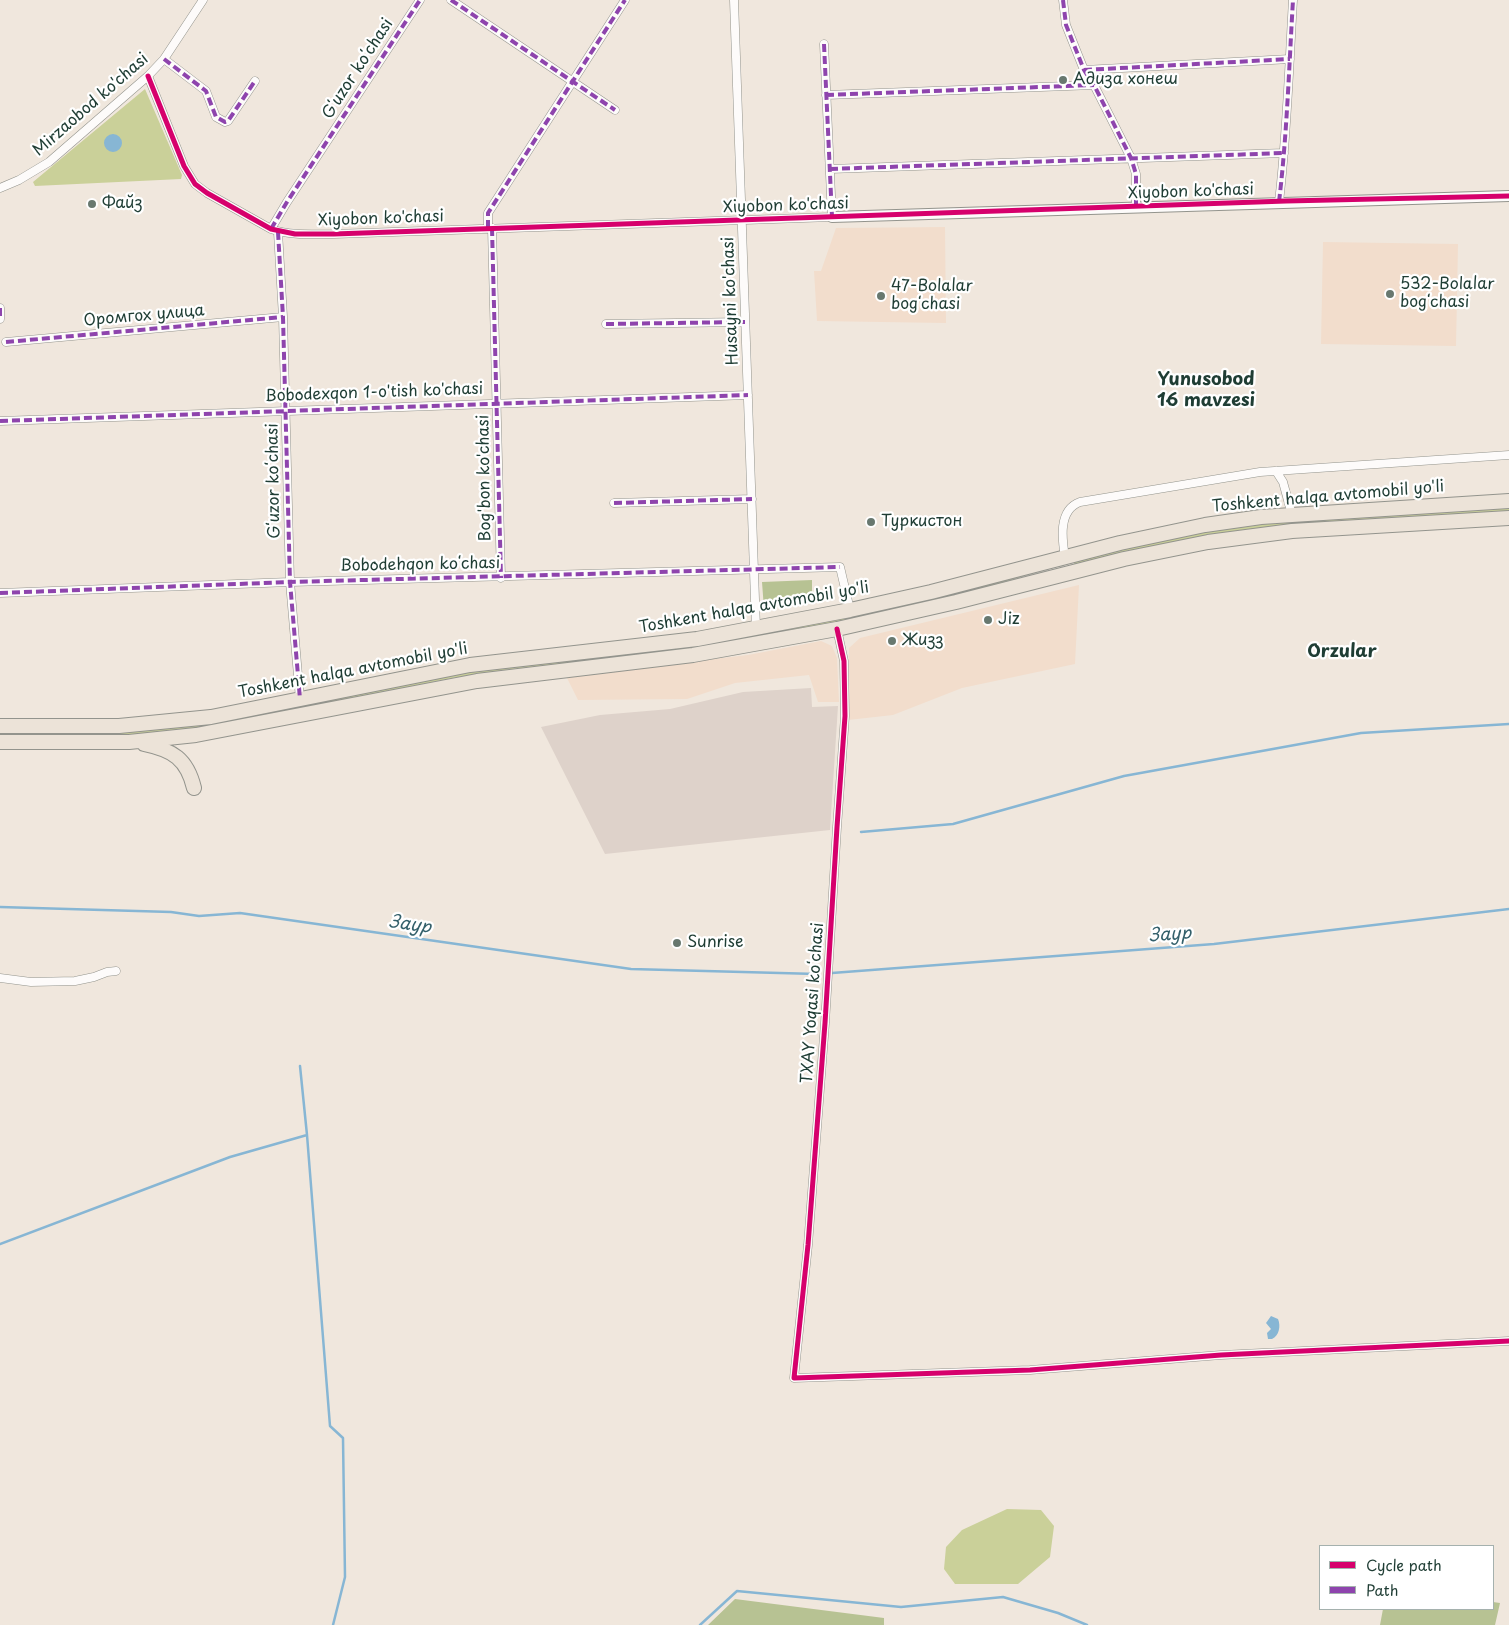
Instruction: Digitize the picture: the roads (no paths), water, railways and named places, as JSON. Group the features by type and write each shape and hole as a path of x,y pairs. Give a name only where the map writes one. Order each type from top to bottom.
{"highway":[{"name":"Toshkent halqa avtomobil yo'li","path":"0,726 119,726 211,717 480,664 697,639 850,610 931,592 1139,538 1233,520 1509,501"},
{"name":"Toshkent halqa avtomobil yo'li","path":"0,742 128,742 196,735 477,681 722,650 837,630 949,604 1068,572 1180,547 1292,532 1509,518"},
{"path":"1065,557 1068,572"},
{"path":"604,650 606,666"},
{"path":"128,742 153,746 176,755 186,764 194,788"}],"street":[{"name":"Mirzaobod ko'chasi","path":"0,188 19,180 49,162 148,76 164,59 203,0"},
{"name":"Gʻuzor koʻchasi","path":"300,700 290,582 283,317 275,231 292,194 420,0"},
{"path":"451,0 615,110"},
{"name":"Bog'bon ko'chasi","path":"501,578 497,402 488,213 625,0"},
{"name":"Husayni ko'chasi","path":"734,0 756,628"},
{"path":"1062,0 1066,24 1084,70 1094,85 1131,158 1136,174 1136,207"},
{"path":"1279,202 1284,153 1293,0"},
{"path":"824,44 832,217"},
{"path":"164,59 206,91 216,117 225,122 228,121 255,81"},
{"path":"1084,70 1290,59"},
{"name":"Xiyobon ko'chasi","path":"148,76 184,166 195,184 207,193 275,231 295,234 1509,196"},
{"path":"826,94 1094,85"},
{"path":"830,169 1284,153"},
{"path":"0,308 0,319"},
{"name":"Оромгох улица","path":"6,342 283,317"},
{"path":"606,324 745,322"},
{"name":"Bobodexqon 1-o'tish ko'chasi","path":"0,421 497,402 748,395"},
{"path":"1065,557 1062,541 1063,526 1069,509 1077,503 1222,478 1276,471 1509,455"},
{"path":"1276,471 1283,482 1292,515"},
{"path":"614,502 752,499"},
{"name":"Bobodehqon koʻchasi","path":"0,593 290,582 840,568 850,610"},
{"name":"TXAY Yoqasi koʻchasi","path":"837,630 844,661 845,716 809,1236 794,1378 1030,1370 1221,1355 1509,1341"},
{"path":"0,978 31,982 74,981 107,972 116,972"}],"water":[{"path":"109,134 117,134 122,139 120,150 109,152 104,147 104,139"},
{"path":"1271,1316 1278,1319 1279,1328 1274,1338 1268,1339 1267,1333 1271,1329 1266,1323"}],"waterway":[{"path":"861,832 953,824 1124,776 1361,733 1509,724"},
{"name":"Заур","path":"0,907 171,912 199,916 240,913 631,969 817,974"},
{"name":"Заур","path":"832,973 1214,944 1509,909"},
{"path":"300,1066 330,1426 343,1438 345,1577 333,1625"},
{"path":"0,1244 230,1157 307,1135"},
{"path":"700,1625 737,1591 901,1607 1003,1597 1058,1613 1087,1625"}],"place":[{"name":"Адиза хонеш","path":"1063,80"},
{"name":"Файз","path":"92,204"},
{"name":"532-Bolalar bogʻchasi","path":"1390,294"},
{"name":"47-Bolalar bogʻchasi","path":"881,296"},
{"name":"Туркистон","path":"871,522"},
{"name":"Jiz","path":"988,620"},
{"name":"Жизз","path":"892,641"},
{"name":"Sunrise","path":"677,943"}],"district":[{"name":"Yunusobod 16 mavzesi","path":"1206,390"},
{"name":"Orzular","path":"1342,652"}]}
